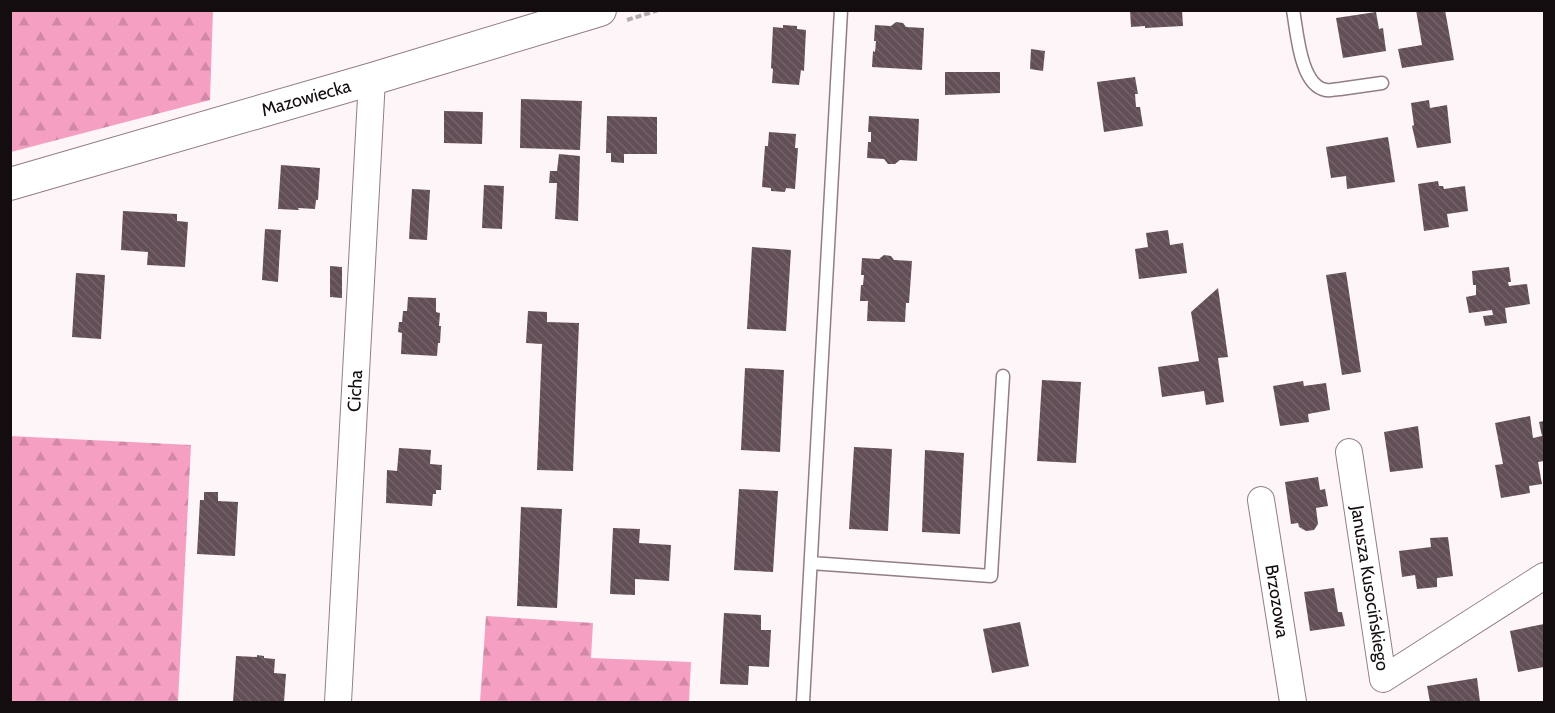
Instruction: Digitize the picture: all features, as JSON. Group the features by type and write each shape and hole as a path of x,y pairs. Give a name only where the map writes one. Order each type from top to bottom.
{"street":[{"name":"Mazowiecka","path":"10,184 600,10"},
{"name":"Cicha","path":"338,702 372,79"},
{"name":"Janusza Kusocińskiego","path":"1349,452 1383,680 1545,576"},
{"name":"Brzozowa","path":"1262,500 1293,702"}],"lane":[{"path":"803,702 841,10"},
{"path":"1293,10 1300,54 1306,70 1317,87 1327,91 1382,83"},
{"path":"811,563 991,576 1004,376"}],"green space":[{"path":"11,10 213,11 210,100 11,152"},
{"path":"10,436 191,445 178,702 11,702"},
{"path":"486,616 593,623 591,658 691,662 689,702 480,702"}],"building":[{"path":"1130,10 1182,10 1183,26 1131,27"},
{"path":"1416,10 1445,10 1454,60 1402,68 1398,49 1422,45"},
{"path":"1376,12 1379,29 1383,28 1386,51 1343,58 1336,18"},
{"path":"896,22 903,23 906,27 924,28 922,70 872,67 876,41 874,41 875,25 891,26"},
{"path":"783,25 797,26 797,29 806,30 804,71 801,70 799,85 772,83 773,27 783,28"},
{"path":"1031,49 1045,51 1043,71 1030,69"},
{"path":"945,72 1000,72 1000,93 945,95"},
{"path":"1135,77 1138,94 1135,94 1136,107 1140,107 1143,126 1104,132 1097,82"},
{"path":"521,99 582,101 580,150 520,148"},
{"path":"1429,100 1430,108 1447,105 1451,143 1417,148 1412,126 1414,125 1411,103"},
{"path":"444,111 483,112 482,144 444,143"},
{"path":"607,116 657,117 657,154 624,154 624,163 611,162 611,153 606,153"},
{"path":"869,116 919,119 917,161 900,160 895,164 888,164 884,159 867,158 868,142 871,142 871,132 868,132"},
{"path":"769,132 796,134 795,148 798,148 795,189 786,188 785,192 771,191 771,188 762,187 765,146 768,146"},
{"path":"1388,137 1395,182 1347,189 1346,176 1331,178 1326,147"},
{"path":"559,154 580,156 578,221 555,219 557,183 549,183 550,171 557,171"},
{"path":"281,165 320,168 318,200 316,200 315,209 278,209"},
{"path":"1438,181 1439,186 1443,186 1444,189 1465,186 1468,211 1447,214 1449,227 1424,231 1418,184"},
{"path":"484,185 504,186 502,229 482,228"},
{"path":"412,189 430,190 427,240 409,239"},
{"path":"123,211 177,214 177,221 188,222 185,267 147,265 148,252 121,250"},
{"path":"265,229 281,230 278,282 262,280"},
{"path":"1168,230 1170,245 1183,243 1187,273 1139,279 1135,249 1148,247 1146,233"},
{"path":"752,247 791,250 786,331 747,329"},
{"path":"884,255 891,256 894,260 912,261 909,303 906,303 905,322 867,321 868,301 860,301 864,275 861,275 862,258 879,259"},
{"path":"330,266 342,267 342,298 330,297"},
{"path":"1509,267 1511,282 1508,282 1509,286 1527,284 1530,304 1505,308 1507,323 1485,326 1483,316 1493,315 1492,310 1469,313 1466,297 1476,295 1472,271"},
{"path":"1346,272 1361,372 1342,375 1326,275"},
{"path":"76,273 105,275 101,339 72,337"},
{"path":"1218,288 1228,357 1218,358 1224,402 1206,405 1204,391 1162,397 1158,367 1199,361 1191,312"},
{"path":"408,297 436,298 436,312 440,313 439,326 441,326 437,356 401,354 402,333 398,332 399,322 402,322 403,311 407,311"},
{"path":"528,311 547,312 547,322 579,323 573,471 537,470 542,344 526,343"},
{"path":"745,368 784,370 780,452 741,450"},
{"path":"1042,380 1081,382 1076,463 1037,461"},
{"path":"1303,381 1304,386 1326,383 1330,410 1308,414 1309,422 1280,426 1273,386"},
{"path":"1530,416 1533,438 1542,436 1539,422 1544,421 1544,461 1538,462 1542,484 1529,486 1530,493 1501,498 1495,465 1503,464 1495,423"},
{"path":"1418,426 1423,468 1390,472 1384,432"},
{"path":"854,447 892,449 888,531 849,529"},
{"path":"399,448 431,450 430,464 442,465 441,490 436,490 436,494 433,494 432,506 386,503 387,470 397,471"},
{"path":"925,450 964,453 960,534 922,532"},
{"path":"1318,477 1320,490 1325,489 1328,506 1316,508 1318,524 1314,530 1306,531 1299,527 1298,523 1291,524 1285,482"},
{"path":"739,489 778,491 773,572 734,570"},
{"path":"204,492 218,492 218,501 238,502 235,556 197,554 200,500 204,500"},
{"path":"521,507 562,509 557,608 517,606"},
{"path":"613,528 640,529 639,543 671,545 669,581 635,579 635,595 610,594"},
{"path":"1448,537 1453,576 1437,578 1437,587 1417,589 1415,575 1402,577 1399,551 1431,547 1430,538"},
{"path":"1334,588 1338,612 1342,612 1345,626 1310,631 1304,592"},
{"path":"724,613 761,615 761,630 771,630 769,667 749,666 748,685 720,684"},
{"path":"1020,622 1029,666 992,673 983,629"},
{"path":"1544,624 1544,667 1518,672 1510,631"},
{"path":"257,655 275,659 274,673 286,674 284,702 233,702 236,656 257,657"},
{"path":"1477,678 1480,702 1430,702 1427,686"}]}
